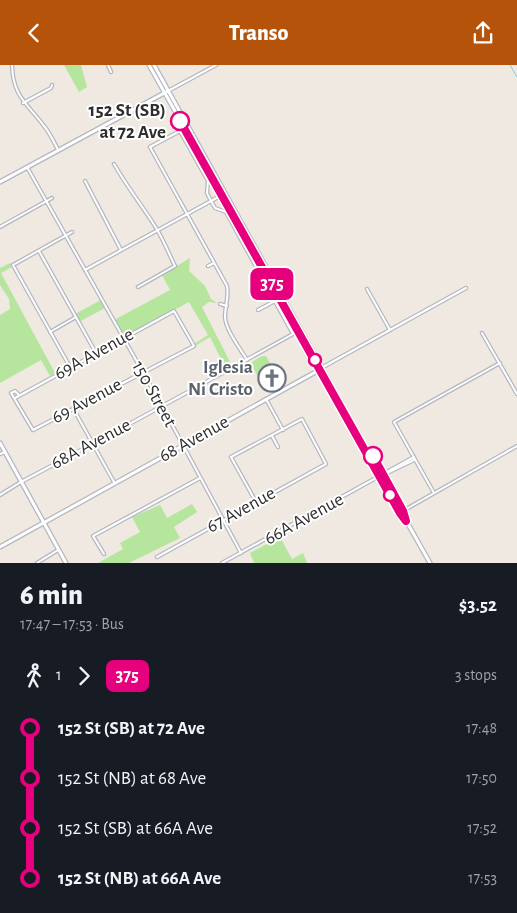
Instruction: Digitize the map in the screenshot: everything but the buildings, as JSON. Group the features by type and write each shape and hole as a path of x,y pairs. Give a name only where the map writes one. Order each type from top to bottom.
{"main road":[{"path":"149,65 383,475 430,563"},
{"path":"154,65 322,369"},
{"path":"0,182 168,91"},
{"path":"222,195 235,211"},
{"name":"68 Avenue","path":"0,547 43,521 322,369"},
{"path":"0,443 66,563"}],"street":[{"path":"12,65 14,86 23,103 43,125 58,150"},
{"path":"108,65 111,72"},
{"path":"168,91 216,65"},
{"path":"23,103 51,88 52,85"},
{"path":"247,360 226,323 228,294 226,286 150,147 180,131 208,181 207,193 211,201 215,207 226,213 275,301 258,310"},
{"path":"114,164 128,189 136,195 158,230 175,266 138,287"},
{"name":"150 Street","path":"27,167 162,406 241,553"},
{"path":"85,181 122,250"},
{"path":"85,270 222,195"},
{"path":"0,227 52,198"},
{"path":"70,367 13,265 72,232"},
{"path":"39,251 96,353"},
{"path":"208,266 214,263"},
{"name":"68 Avenue","path":"322,369 466,288"},
{"path":"367,289 390,330"},
{"name":"68A Avenue","path":"0,495 293,334 275,301"},
{"path":"220,304 227,305"},
{"name":"69A Avenue","path":"15,398 174,311 194,346"},
{"path":"50,331 76,317"},
{"path":"482,333 517,394"},
{"name":"69 Avenue","path":"15,398 33,430 194,346"},
{"path":"434,493 394,422 500,363"},
{"path":"15,398 11,394 13,391 18,395"},
{"path":"256,502 231,457 282,430 266,399"},
{"path":"73,408 114,483"},
{"name":"67 Avenue","path":"156,557 326,464 302,419 282,430"},
{"path":"272,436 278,447"},
{"path":"408,508 517,446"},
{"path":"0,454 5,452"},
{"name":"66A Avenue","path":"222,563 414,458"},
{"path":"104,554 93,536 200,478"},
{"path":"37,563 58,550"}],"green space":[{"path":"64,65 81,65 87,87 79,92"},
{"path":"190,258 189,271 205,286 211,299 217,303 209,302 202,307 232,366 226,369 210,337 195,346 194,344 208,335 189,302 124,337 114,320 170,290 162,275"},
{"path":"10,263 12,267 1,273 55,373 50,376 41,360 0,383 0,315 10,309 9,299 0,285 0,268"},
{"path":"101,300 105,308 79,322 75,314"},
{"path":"262,356 266,356 274,370 264,377 269,388 275,385 276,387 267,392 250,363"},
{"path":"192,504 197,512 174,527 180,538 129,563 98,563 123,549 120,543 140,532 132,517 160,505 167,518"},
{"path":"280,537 292,559 303,553 307,563 254,563 250,553"}],"waterway":[{"path":"510,65 517,77"}],"bus line":[{"name":"375","path":"180,121 406,521 403,511 373,456"}],"place":[{"name":"152 St (SB) at 72 Ave","path":"180,121"},
{"name":"Iglesia Ni Cristo","path":"272,378"}]}
